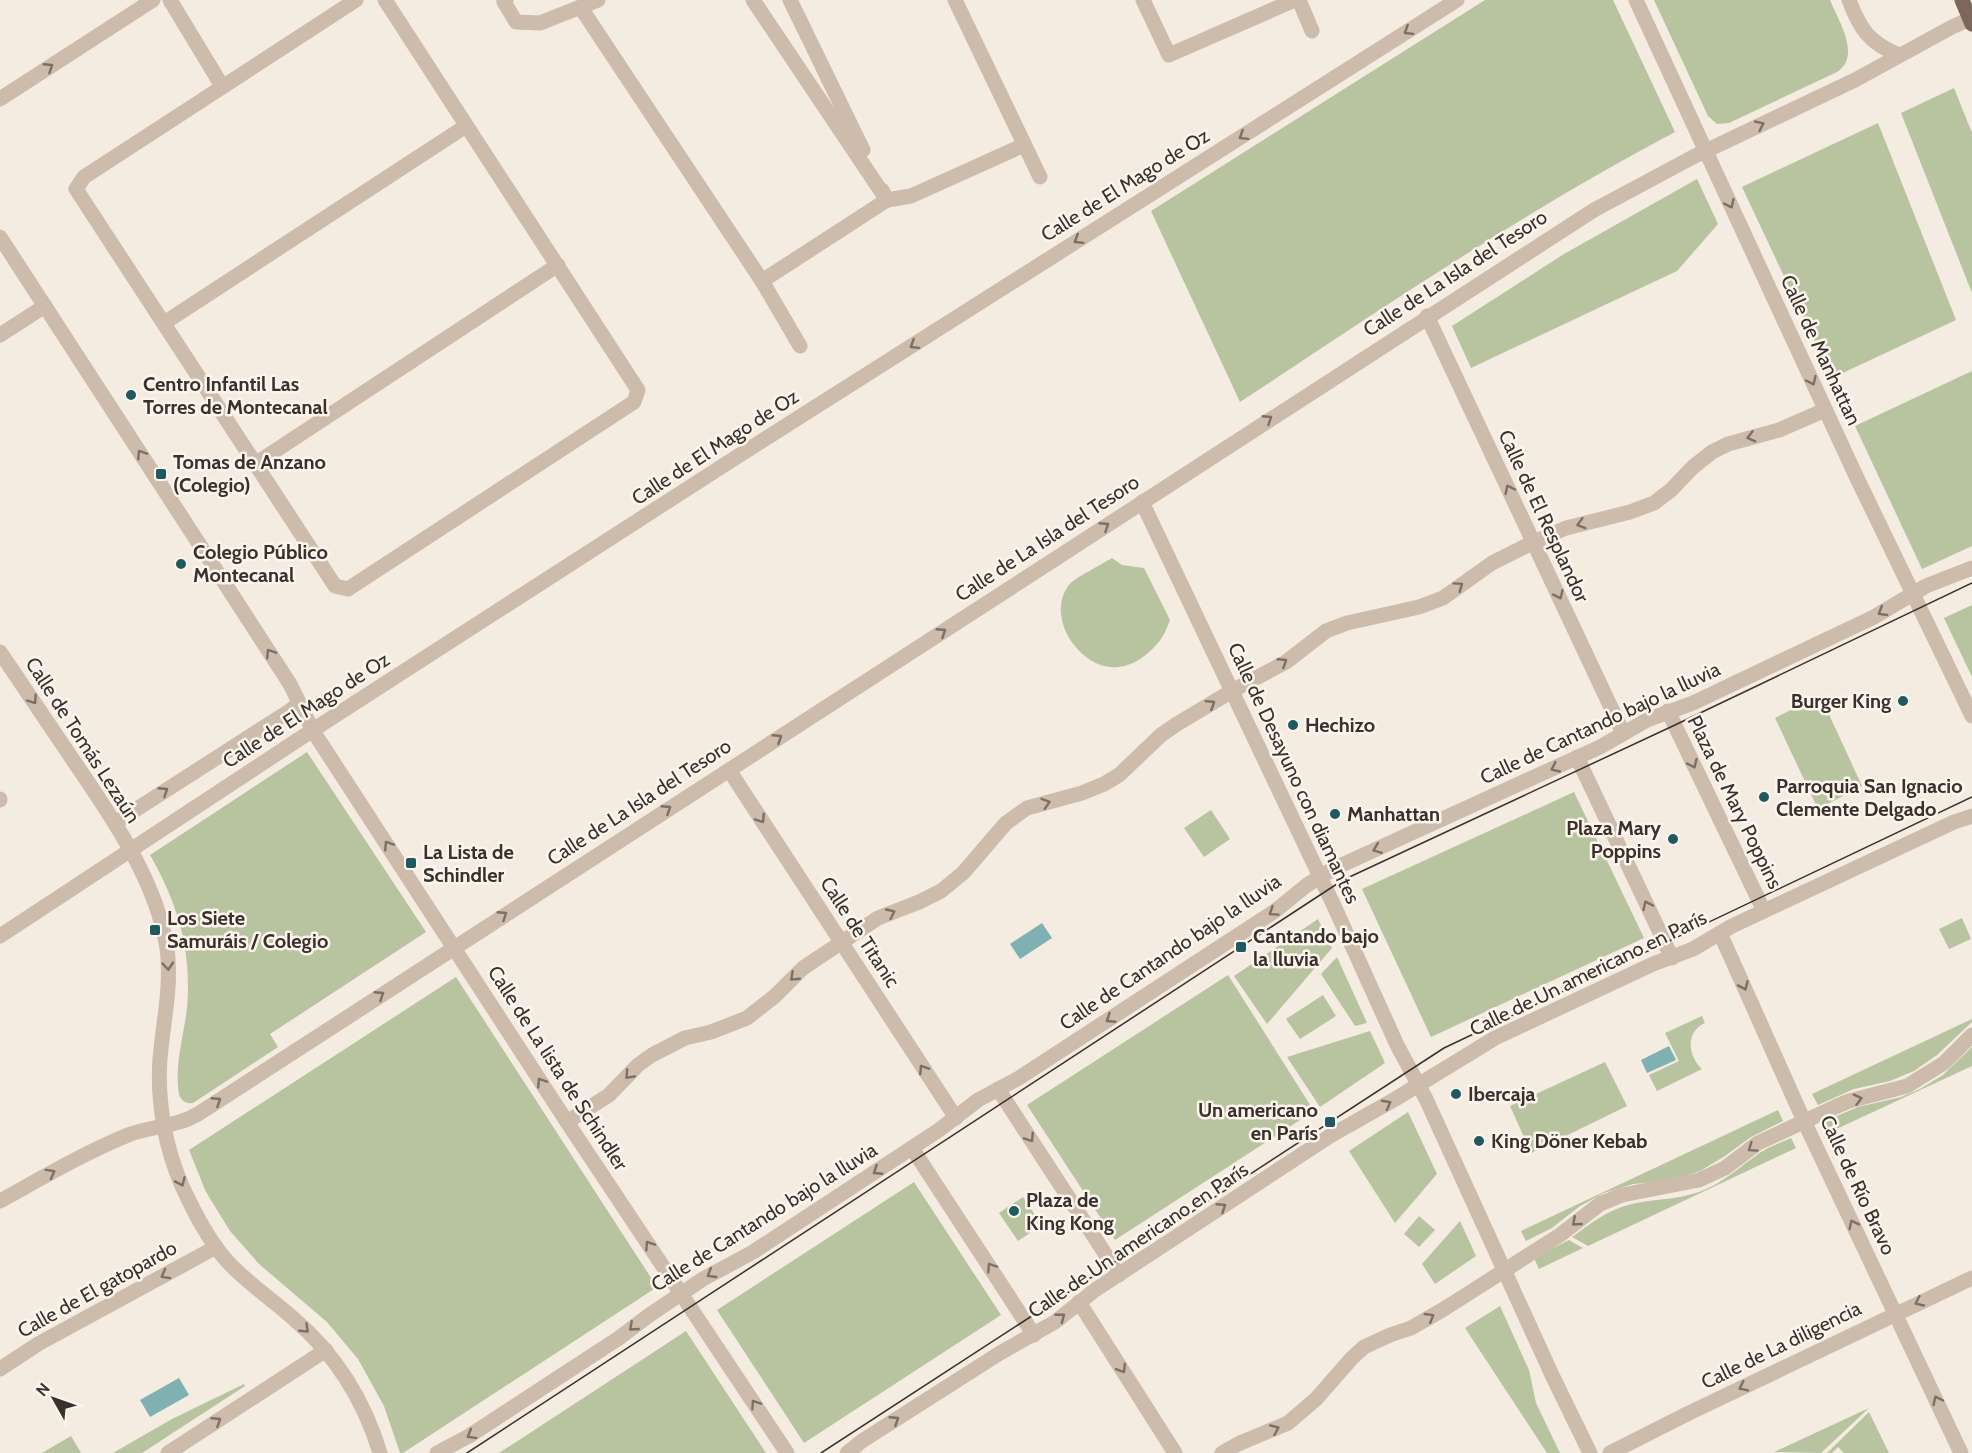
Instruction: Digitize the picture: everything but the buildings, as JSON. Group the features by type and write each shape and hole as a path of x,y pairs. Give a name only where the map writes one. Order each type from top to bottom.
{"main road":[{"path":"1962,0 1971,21"}],"street":[{"path":"0,99 153,0"},
{"path":"170,0 222,86"},
{"path":"356,0 84,177 76,189 335,586 348,589 634,402 638,390 385,0"},
{"path":"506,0 504,2 516,22 540,23 598,0"},
{"path":"753,0 887,200"},
{"path":"790,0 887,200"},
{"path":"955,0 1040,177"},
{"path":"1143,0 1168,55 1297,0 1312,31"},
{"name":"Calle de El Mago de Oz","path":"0,936 313,730 735,458 1457,0"},
{"name":"Calle de Manhattan","path":"1636,0 1825,410 1972,716"},
{"path":"1849,0 1858,23 1866,35 1899,56"},
{"path":"581,8 762,281 800,346"},
{"name":"Calle de La Isla del Tesoro","path":"0,1201 118,1139 144,1129 181,1123 195,1116 1427,316 1594,210 1707,150 1855,80 1971,21"},
{"path":"164,324 466,126"},
{"path":"762,281 887,200 911,196 1024,145"},
{"name":"Calle de La lista de Schindler","path":"0,237 293,689 298,704 313,730 567,1122 787,1453"},
{"path":"255,464 558,265"},
{"path":"0,335 45,306"},
{"name":"Calle de El Resplandor","path":"1427,316 1623,733"},
{"path":"567,1122 609,1095 638,1065 669,1045 685,1038 719,1030 747,1018 775,996 803,968 878,918 941,891 963,873 1006,822 1027,808 1082,793 1104,784 1132,764 1161,735 1232,691 1286,662 1326,631 1347,623 1419,608 1443,598 1492,563 1534,542 1566,528 1630,512 1654,503 1712,453 1728,444 1779,430 1825,410"},
{"name":"Calle de Desayuno con diamantes","path":"1142,502 1397,1045 1506,1269 1552,1375 1590,1453"},
{"name":"Calle de Cantando bajo la lluvia","path":"437,1453 469,1436 627,1334 681,1293 744,1257 912,1148 978,1100 1019,1078 1266,917 1343,863 1386,846 1577,757 1636,725 1693,703 1874,617 1926,586 1972,568"},
{"name":"Calle de Tomás Lezaún","path":"0,652 115,823 154,900 168,956 169,989 160,1073 160,1096 172,1158 182,1185 198,1218 216,1247 236,1270 299,1323 326,1350 359,1399 380,1453"},
{"path":"115,823 298,704"},
{"name":"Plaza de Mary Poppins","path":"1668,711 1764,912"},
{"path":"1577,757 1672,958"},
{"name":"Calle de Titanic","path":"729,770 956,1118"},
{"name":"Calle de Un americano en París","path":"847,1453 862,1441 1000,1353 1055,1322 1079,1302 1330,1136 1495,1038 1646,967 1694,949 1720,933 1953,822 1972,816"},
{"name":"Calle de Río Bravo","path":"1720,933 1804,1122 1961,1453"},
{"path":"1222,1453 1288,1423 1301,1413 1364,1347 1422,1322 1560,1235 1600,1204 1622,1195 1699,1180 1725,1168 1758,1143 1849,1101 1894,1091 1919,1080 1944,1063 1972,1035"},
{"path":"998,1089 1119,1275"},
{"path":"912,1148 1034,1335"},
{"name":"Calle de El gatopardo","path":"0,1369 38,1344 216,1247"},
{"name":"Calle de La diligencia","path":"1610,1453 1626,1443 1972,1278"},
{"path":"1079,1302 1175,1453"},
{"path":"168,1453 326,1350"}],"green space":[{"path":"1485,0 1613,0 1675,132 1508,228 1240,402 1151,211"},
{"path":"1654,0 1830,0 1846,38 1848,57 1837,72 1729,123 1717,124 1708,116"},
{"path":"1954,88 1972,133 1972,293 1901,113"},
{"path":"1878,123 1956,320 1832,378 1742,187"},
{"path":"1697,179 1718,224 1677,271 1471,368 1452,326 1564,254"},
{"path":"1972,371 1972,546 1922,569 1855,426"},
{"path":"1112,558 1122,565 1144,568 1170,620 1161,639 1149,652 1135,662 1118,667 1104,666 1091,660 1080,651 1070,640 1061,612 1062,598 1069,585"},
{"path":"1972,605 1972,677 1944,618"},
{"path":"1820,695 1862,786 1818,809 1775,718"},
{"path":"307,752 426,932 270,1034 278,1047 193,1103 186,1102 179,1094 178,1083 187,1008 185,947 168,891 150,855"},
{"path":"1574,792 1644,938 1431,1037 1362,889"},
{"path":"1211,810 1230,839 1204,857 1184,828"},
{"path":"1962,918 1971,939 1949,949 1939,929"},
{"path":"1318,919 1332,948 1267,1024 1234,976"},
{"path":"1337,957 1367,1023 1355,1026 1321,974"},
{"path":"1228,975 1314,1111 1115,1240 1027,1105"},
{"path":"456,977 657,1287 400,1453 384,1406 358,1359 327,1322 259,1264 230,1231 206,1192 189,1150"},
{"path":"1323,995 1336,1016 1300,1039 1286,1019"},
{"path":"1702,1016 1705,1023 1694,1032 1691,1044 1694,1058 1702,1069 1657,1091 1649,1075 1679,1061 1665,1033"},
{"path":"1972,1019 1972,1022 1937,1055 1914,1071 1890,1081 1854,1089 1818,1105 1812,1094"},
{"path":"1370,1031 1385,1063 1320,1107 1287,1057"},
{"path":"1972,1047 1972,1066 1830,1132 1825,1121 1858,1107 1901,1097 1920,1089 1943,1075"},
{"path":"1605,1062 1627,1106 1531,1153 1510,1106"},
{"path":"1778,1110 1783,1121 1751,1137 1700,1171 1669,1181 1633,1184 1604,1193 1580,1206 1552,1228 1526,1241 1521,1231"},
{"path":"1408,1112 1437,1174 1395,1223 1349,1151"},
{"path":"1791,1138 1796,1148 1588,1246 1572,1237 1598,1218 1620,1208 1694,1194 1704,1190 1726,1178 1770,1147"},
{"path":"914,1182 1001,1315 804,1443 717,1310"},
{"path":"1023,1197 1042,1225 1018,1241 999,1213"},
{"path":"1419,1216 1435,1230 1419,1247 1404,1234"},
{"path":"1460,1221 1476,1256 1435,1284 1422,1264"},
{"path":"1569,1240 1583,1248 1539,1269 1534,1258"},
{"path":"1500,1306 1529,1370 1536,1403 1560,1453 1547,1453 1465,1328"},
{"path":"686,1331 766,1453 499,1453"},
{"path":"244,1384 245,1386 142,1453 113,1453 172,1419"},
{"path":"1869,1408 1821,1453 1774,1452"},
{"path":"1869,1412 1889,1453 1844,1453 1838,1447 1832,1453 1827,1453"},
{"path":"71,1436 81,1453 42,1453"}],"water":[{"path":"1042,923 1052,938 1020,959 1010,944"},
{"path":"1669,1046 1676,1060 1647,1073 1641,1060"},
{"path":"179,1378 189,1395 150,1417 140,1400"}],"tram line":[{"path":"467,1453 1343,880 1972,583"},
{"path":"821,1453 1444,1048 1972,797"}],"place":[{"name":"Centro Infantil Las Torres de Montecanal","path":"131,395"},
{"name":"Tomas de Anzano (Colegio)","path":"161,474"},
{"name":"Colegio Público Montecanal","path":"181,564"},
{"name":"Burger King","path":"1903,701"},
{"name":"Hechizo","path":"1293,725"},
{"name":"Parroquia San Ignacio Clemente Delgado","path":"1764,797"},
{"name":"Manhattan","path":"1335,814"},
{"name":"Plaza Mary Poppins","path":"1673,839"},
{"name":"La Lista de Schindler","path":"411,863"},
{"name":"Los Siete Samuráis / Colegio","path":"155,930"},
{"name":"Cantando bajo la lluvia","path":"1241,947"},
{"name":"Ibercaja","path":"1456,1094"},
{"name":"Un americano en París","path":"1330,1122"},
{"name":"King Döner Kebab","path":"1479,1141"},
{"name":"Plaza de King Kong","path":"1014,1211"}]}
